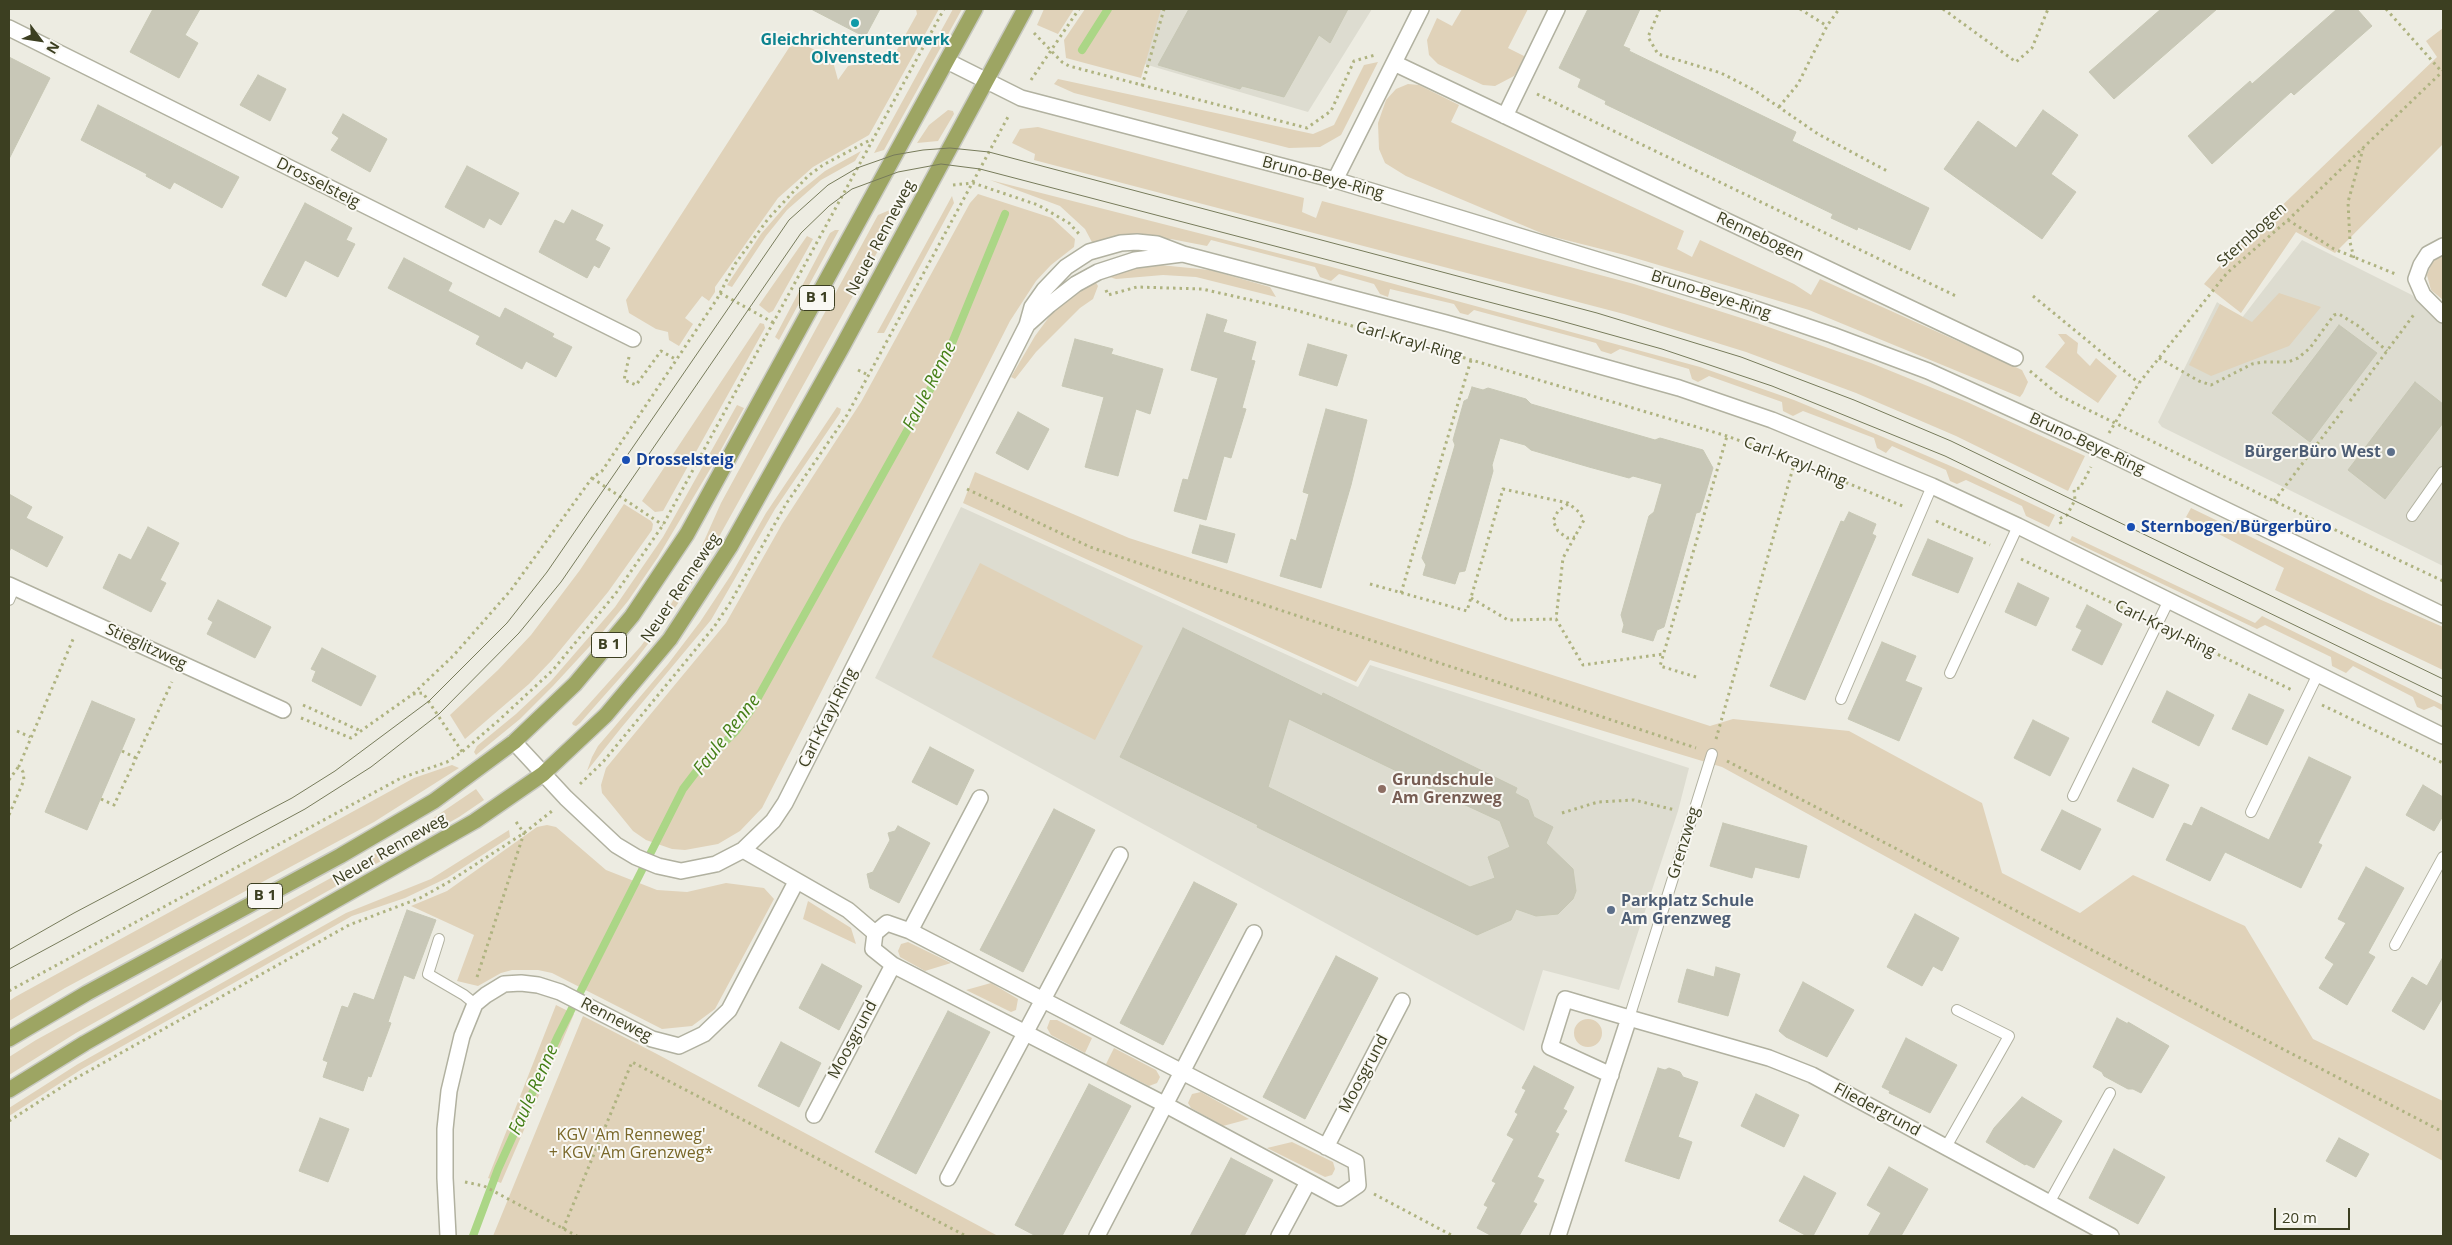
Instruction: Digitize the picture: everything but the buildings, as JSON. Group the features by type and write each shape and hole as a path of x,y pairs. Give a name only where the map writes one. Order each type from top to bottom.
{"main road":[{"name":"Neuer Renneweg","path":"9,1039 87,992 392,826 469,776 514,742 575,684 604,651 671,560 797,336 975,9"},
{"name":"Neuer Renneweg","path":"9,1090 85,1043 448,838 502,804 543,774 590,731 625,694 670,639 701,593 760,494 1025,9"}],"street":[{"path":"1335,180 1421,9"},
{"path":"1505,116 1557,9"},
{"name":"Drosselsteig","path":"9,28 633,339"},
{"name":"Bruno-Beye-Ring","path":"947,62 1019,98 1335,180 1732,301 1832,335 1928,371 2100,449 2443,615"},
{"name":"Rennebogen","path":"1394,63 2015,358"},
{"name":"Carl-Krayl-Ring","path":"514,742 543,774 616,845 636,857 671,870 703,868 731,858 744,850 773,821 785,803 1027,325 1032,307 1044,290 1066,267 1089,252 1121,243 1138,242 1157,244 1183,254 1408,313 1679,388 1772,420 1932,486 2018,526 2443,736"},
{"path":"2443,246 2428,254 2423,261 2417,283 2426,299 2443,315"},
{"name":"Carl-Krayl-Ring","path":"1027,325 1048,305 1076,284 1098,272 1135,260 1183,254"},
{"name":"Stieglitzweg","path":"11,591 82,618 283,710"},
{"path":"910,931 980,798"},
{"path":"744,850 796,882 848,910 875,933"},
{"path":"948,1178 1120,855"},
{"name":"Renneweg","path":"448,1236 445,1129 448,1100 462,1036 475,1004 495,988 512,983 538,985 560,992 652,1039 679,1046 704,1034 729,1010 796,882"},
{"path":"887,923 910,931 1356,1162 1358,1185 1339,1198 1166,1105 893,964 873,949 875,933 887,923"},
{"path":"1097,1236 1254,933"},
{"name":"Moosgrund","path":"814,1115 893,964"},
{"path":"1611,1075 1550,1047 1565,999 1629,1018"},
{"name":"Moosgrund","path":"1326,1146 1402,1001"},
{"name":"Grenzweg","path":"1558,1236 1629,1018"},
{"name":"Fliedergrund","path":"1629,1018 1791,1066 1812,1075 2049,1203 2102,1234"},
{"path":"1279,1236 1308,1182"}],"lane":[{"path":"2412,516 2443,472"},
{"path":"1842,699 1932,486"},
{"path":"1950,673 2018,526"},
{"path":"2073,796 2169,600"},
{"path":"2251,812 2318,674"},
{"name":"Grenzweg","path":"1629,1018 1712,754"},
{"path":"2395,945 2443,856"},
{"path":"439,939 428,974 464,995 475,1004"},
{"path":"1946,1147 2009,1036 1957,1010"},
{"path":"2049,1203 2110,1093"}],"path":[{"path":"9,991 412,772 436,766 462,752 526,696 578,642 664,525 944,9"},
{"path":"1041,65 1079,9"},
{"path":"1142,86 1164,9"},
{"path":"1660,9 1648,37 1658,54 1722,73 1754,90 1818,134 1889,172"},
{"path":"1800,9 1827,26"},
{"path":"1779,107 1798,84 1827,26 1840,9"},
{"path":"1944,9 2016,62 2032,48 2048,9"},
{"path":"2386,9 2443,72"},
{"path":"1036,34 1070,66 1307,128 1330,112 1354,61"},
{"name":"Sternbogen","path":"2105,440 2139,383 2227,273 2288,220 2443,72"},
{"name":"Rennebogen","path":"1520,86 1958,297"},
{"path":"590,774 720,619 786,504 847,415 1002,128"},
{"path":"283,710 350,738 413,694 454,655 511,590 592,478 602,471 677,360 740,258 786,197 823,165 872,139"},
{"path":"2355,259 2350,242 2348,202 2363,147"},
{"path":"954,185 973,183 1051,211 1069,222 1082,238"},
{"path":"2288,220 2334,249 2417,283"},
{"name":"Carl-Krayl-Ring","path":"1108,295 1137,286 1202,289 1295,310 1727,436 1795,461 2006,552 2443,763"},
{"path":"720,293 774,324"},
{"path":"2033,296 2139,383"},
{"path":"2350,401 2426,299"},
{"path":"2159,358 2198,381 2211,385 2252,364 2288,362 2298,358 2310,348 2334,315 2339,314 2360,327 2387,351"},
{"path":"633,339 624,380 636,385 661,351 677,360"},
{"name":"Bruno-Beye-Ring","path":"2015,358 2060,396 2443,581"},
{"path":"1401,593 1471,360"},
{"path":"858,370 868,375"},
{"path":"2274,501 2343,410"},
{"path":"1696,677 1660,666 1727,436"},
{"path":"1712,754 1795,461"},
{"path":"2059,519 2068,515 2075,500 2074,489 2080,488 2094,462"},
{"path":"592,478 664,525"},
{"path":"960,486 1090,547 1712,754 2443,1132"},
{"path":"1370,584 1467,611 1503,490 1568,504 1579,512 1584,520 1563,558 1556,619 1583,666 1664,654"},
{"path":"1568,504 1558,511 1553,521 1558,531 1567,538 1576,537"},
{"path":"1471,598 1508,620 1556,619"},
{"path":"9,780 19,766 82,618"},
{"path":"101,799 114,805 181,663"},
{"path":"413,694 423,693 465,756"},
{"path":"17,731 31,737"},
{"path":"122,751 136,758"},
{"path":"9,815 24,780 23,772 19,766"},
{"path":"1562,813 1598,802 1634,800 1678,811"},
{"path":"9,1121 71,1081 349,925 420,898 447,883 547,816"},
{"path":"475,1004 477,979 524,833"},
{"path":"564,1229 632,1062 966,1236"},
{"path":"1358,1185 1453,1236"},
{"path":"484,1186 577,1236"}],"shaded area":[{"path":"1143,9 1372,9 1308,112 1117,56"},
{"path":"2302,240 2412,295 2443,324 2443,566 2162,427 2158,422 2217,302 2241,319"},
{"name":"Grundschule Am Grenzweg","path":"961,507 1358,687 1370,665 1689,768 1678,811 1619,990 1543,970 1524,1031 875,678"}],"green space":[{"path":"916,9 939,9 869,135 813,167 778,198 715,287 715,292 709,301 702,296 685,318 693,324 679,346 669,340 668,332 656,329 629,313 626,300 794,40 832,58 838,80 848,66 893,57 917,14"},
{"path":"953,9 962,9 884,150 874,153"},
{"path":"1044,9 1074,9 1058,34 1037,25"},
{"path":"1085,9 1161,9 1141,78 1066,58 1064,40"},
{"path":"1462,9 1528,9 1508,48 1526,57 1514,76 1495,86 1483,85 1438,64 1429,55 1427,40 1437,18 1452,26"},
{"path":"2443,28 2443,144 2335,253 2296,232 2241,313 2204,284 2222,263 2437,57 2426,41"},
{"path":"1378,62 1341,135 1320,147 1289,148 1074,93 1054,84 1058,79 1313,134 1334,125 1364,65"},
{"path":"1408,84 1419,85 1459,105 1451,122 1684,231 1677,249 1692,257 1700,240 1794,284 1811,295 1820,279 2022,370 2028,382 2023,393 2020,397 1809,310 1625,255 1546,235 1406,176 1385,163 1379,149 1378,123 1386,100 1396,89"},
{"path":"948,110 953,111 954,114 938,141 917,143 929,125"},
{"path":"1038,127 1304,198 1302,212 1316,218 1322,201 1634,284 1757,323 1871,363 1967,402 2085,456 2068,491 1956,436 1856,393 1746,352 1624,314 1034,160 1035,154 1012,143 1020,129"},
{"path":"861,151 855,161 821,180 787,210 766,236 732,287 727,285 761,234 794,196 825,171"},
{"path":"990,180 1328,266 1700,367 1794,400 1883,437 1960,470 2055,515 2049,527 2026,516 2022,506 1966,480 1957,484 1950,481 1946,470 1892,446 1886,453 1877,448 1874,438 1803,411 1793,416 1783,411 1782,402 1709,376 1698,382 1692,379 1689,369 1620,349 1611,354 1601,351 1596,343 1474,310 1468,315 1460,313 1454,304 1390,289 1388,297 1380,294 1374,284 1339,274 1331,281 1320,277 1315,267 1211,240 1207,246 1171,239 1152,239 1094,246 1085,229 1060,206"},
{"path":"978,194 1052,218 1075,239 1074,247 1051,265 1036,281 1010,321 762,808 740,831 718,844 685,850 672,849 646,840 633,831 602,793 601,785 606,768 726,623 782,524 861,402 970,203"},
{"path":"952,196 954,203 884,333 877,333"},
{"path":"904,204 700,571 668,618 634,662 580,723 576,726 573,725 572,723 641,646 670,606 696,559 721,503 878,215"},
{"path":"839,230 779,340 775,337 830,233"},
{"path":"807,236 813,239 773,311 769,313 759,305"},
{"path":"2443,255 2443,300 2431,290 2427,275 2432,262"},
{"path":"1150,264 1210,270 1270,287 1276,297 1196,277 1163,275 1116,279 1106,276 1125,267"},
{"path":"1095,281 1098,286 1093,299 1080,308 1036,352 1015,379 1011,377 1035,336 1052,313 1075,293"},
{"path":"2279,293 2321,307 2289,346 2211,376 2189,365 2220,304 2252,322"},
{"path":"760,323 764,324 765,328 663,511 655,512 642,501"},
{"path":"2058,334 2066,334 2078,343 2077,353 2090,366 2096,358 2117,376 2098,403 2045,367 2065,343"},
{"path":"737,405 744,408 712,466 658,557 628,601 601,634 553,686 520,719 476,755 474,752 477,746 516,714 551,681 615,607 663,537"},
{"path":"837,407 841,409 840,413 775,509 711,620 587,771 598,746 668,664 700,622 731,575 766,513"},
{"path":"975,472 1129,538 1710,726 1733,719 1849,731 1982,803 2002,873 2080,913 2133,875 2245,926 2313,1039 2443,1101 2443,1161 1722,767 1370,660 1356,682 963,503"},
{"path":"624,504 651,521 653,524 652,530 608,592 552,660 529,684 465,739 450,715 498,670 531,635 580,570"},
{"path":"2191,508 2379,599 2443,627 2443,670 2275,590 2284,568 2186,517"},
{"path":"2072,536 2255,623 2262,616 2443,705 2443,711 2434,706 2424,710 2417,707 2413,697 2353,666 2346,673 2332,666 2331,657 2265,625 2257,629 2070,540"},
{"path":"980,563 1143,646 1095,740 932,657"},
{"path":"452,765 459,768 374,822 65,988 9,1021 9,1001 15,997 414,778"},
{"path":"476,789 484,800 459,817 76,1033 9,1075 9,1057 36,1040 380,851"},
{"path":"547,825 556,827 606,870 657,890 687,892 726,883 764,888 774,899 715,1009 692,1026 662,1029 552,973 538,970 512,970 501,973 478,986 457,981 474,935 411,906 447,891 537,827"},
{"path":"509,830 510,837 447,878 405,898 352,916 82,1069 9,1116 9,1108 78,1064 346,913 431,879"},
{"path":"808,901 851,928 856,944 803,919"},
{"path":"908,942 951,963 925,971 900,957 898,951 901,944"},
{"path":"991,983 1018,999 1016,1010 1011,1012 966,990"},
{"path":"556,1005 574,1014 501,1183 488,1178"},
{"name":"KGV 'Am Renneweg' + KGV 'Am Grenzweg*","path":"583,1016 655,1053 998,1236 493,1236"},
{"path":"1588,1019 1598,1023 1602,1033 1598,1043 1588,1047 1578,1043 1574,1033 1578,1023"},
{"path":"1050,1020 1057,1020 1092,1038 1085,1053 1051,1035 1047,1028"},
{"path":"1114,1048 1156,1070 1160,1077 1157,1083 1149,1086 1106,1064"},
{"path":"1201,1092 1249,1119 1223,1126 1191,1108 1188,1103 1192,1094"},
{"path":"1292,1142 1333,1162 1335,1169 1332,1175 1325,1177 1267,1148"}],"waterway":[{"name":"Faule Renne","path":"1082,50 1108,9"},
{"name":"Faule Renne","path":"473,1236 498,1169 558,1036 683,789 699,768 736,731 751,710 941,370 1005,214"}],"tram line":[{"path":"9,950 74,913 292,798 335,771 429,701 507,623 547,572 789,220 828,185 857,168 894,155 923,150 950,148 989,152 1597,313 1741,357 1854,400 1951,441 2443,679"},
{"path":"9,969 305,809 371,767 439,714 519,633 561,582 801,233 829,206 852,189 898,172 941,164 980,169 1554,319 1662,349 1772,386 1945,456 2443,697"}],"place":[{"name":"Gleichrichterunterwerk Olvenstedt","path":"855,23"},
{"name":"BürgerBüro West","path":"2391,452"},
{"name":"Drosselsteig","path":"626,460"},
{"name":"Sternbogen/Bürgerbüro","path":"2131,527"},
{"name":"Grundschule Am Grenzweg","path":"1382,789"},
{"name":"Parkplatz Schule Am Grenzweg","path":"1611,910"}]}
